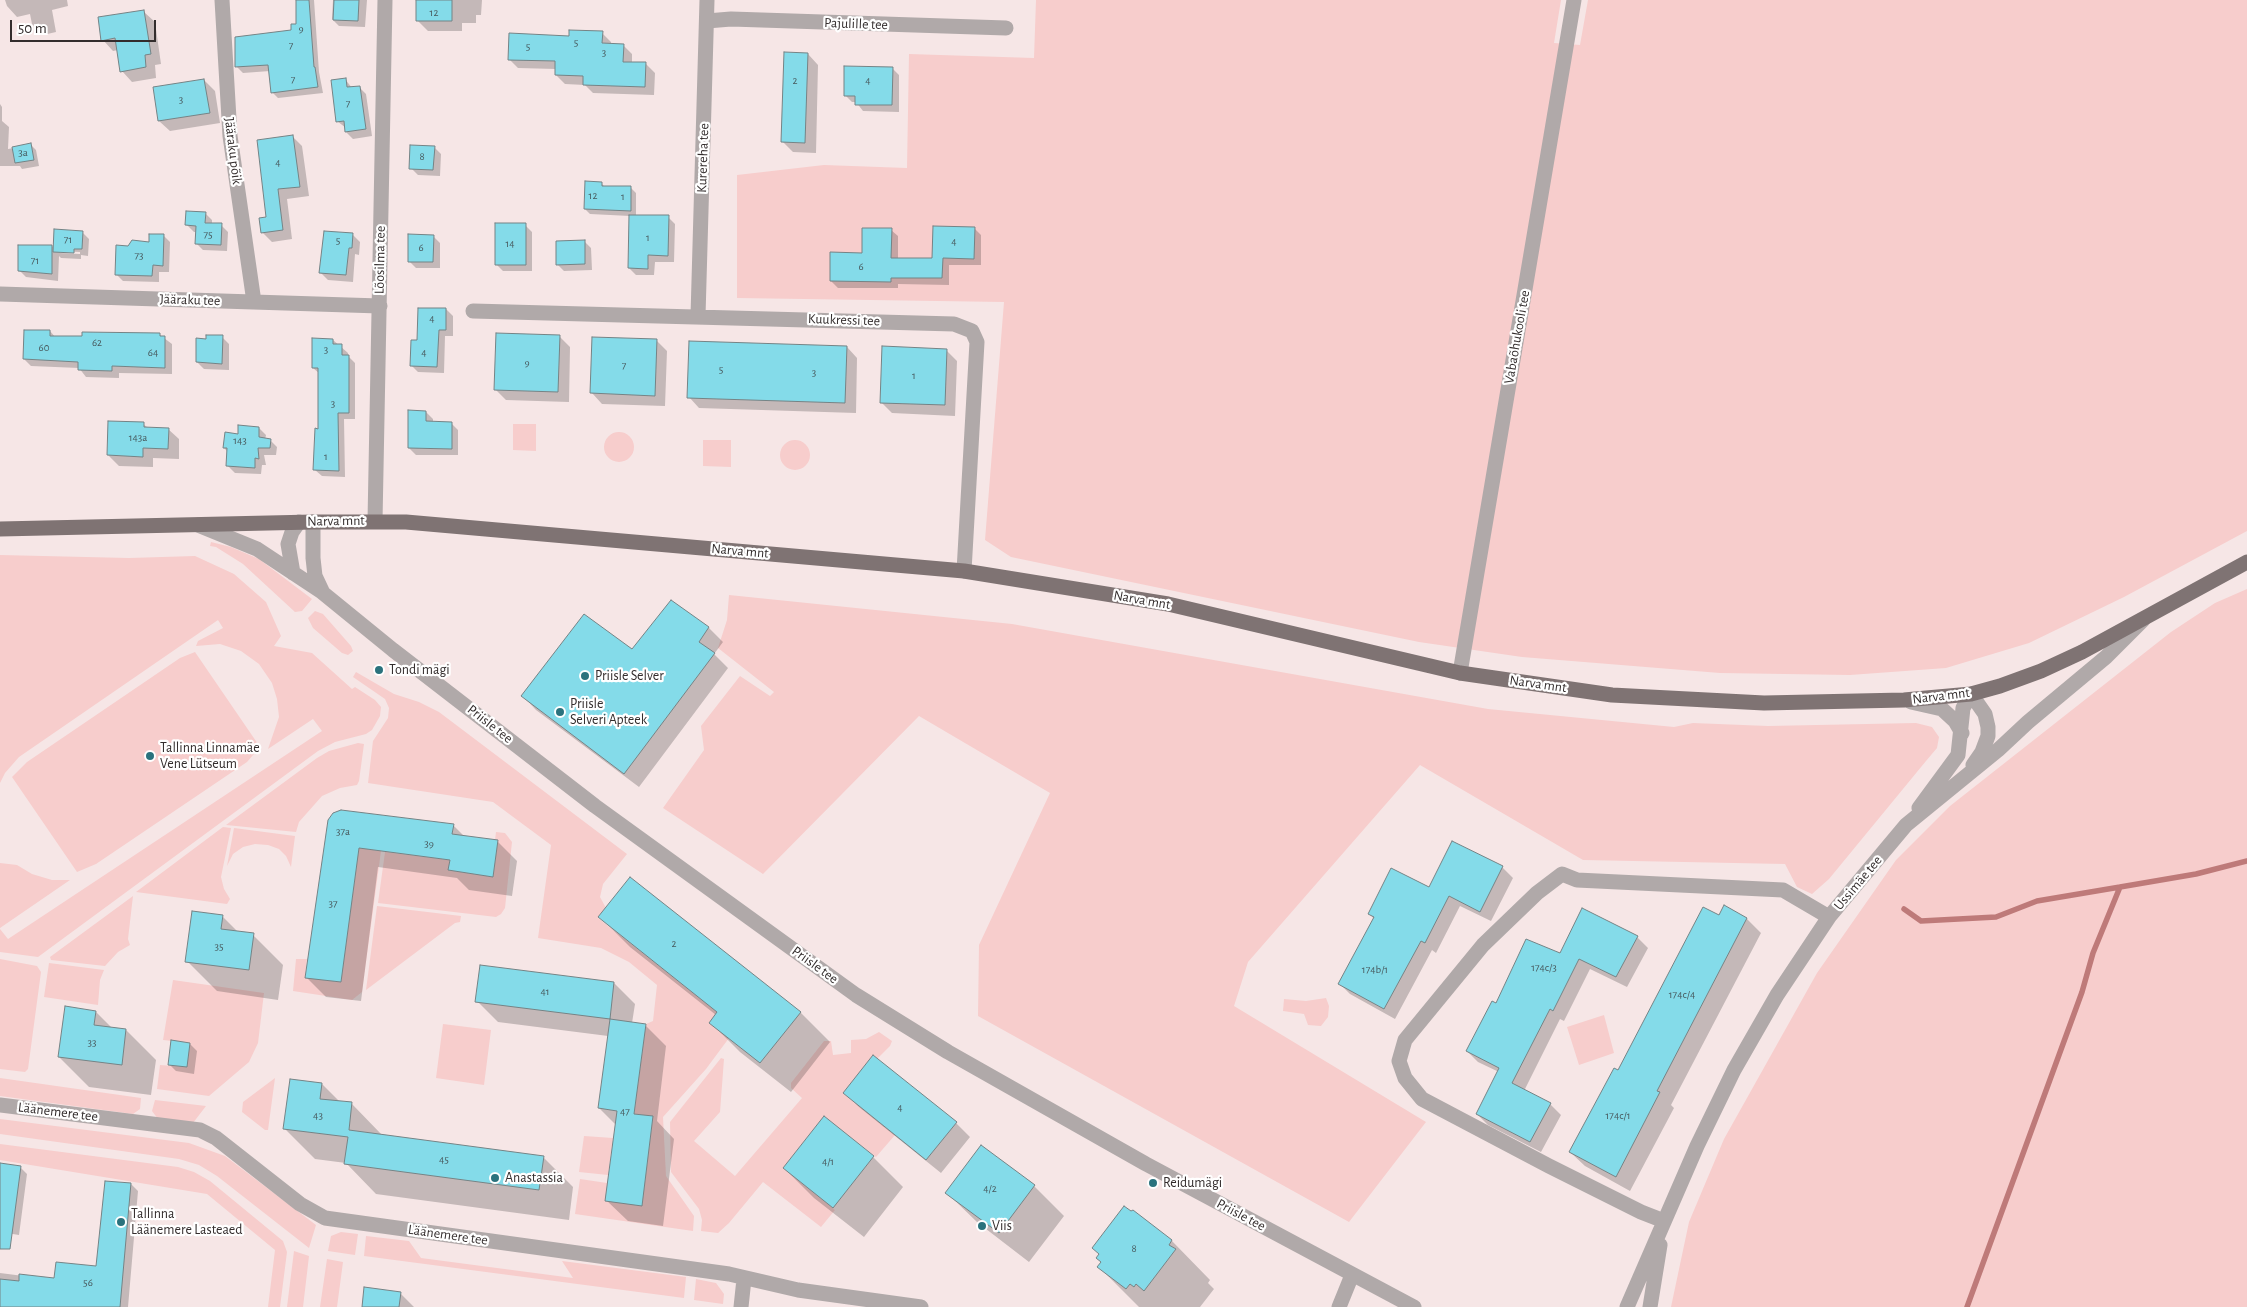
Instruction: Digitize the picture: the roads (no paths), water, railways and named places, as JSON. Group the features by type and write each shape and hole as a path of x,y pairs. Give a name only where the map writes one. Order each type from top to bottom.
{"main road":[{"name":"Narva mnt","path":"0,528 375,521 536,532 964,571 1168,604 1460,673 1622,695 1764,703 1904,700 1970,694 2041,671 2082,652 2247,562"}],"street":[{"name":"Jääraku põik","path":"222,0 230,136 254,302"},
{"name":"Lõosilma tee","path":"375,521 385,0"},
{"name":"Kurereha tee","path":"698,316 707,0"},
{"name":"Vabaõhukooli tee","path":"1460,673 1574,0"},
{"name":"Pajulille tee","path":"707,21 740,20 1006,28"},
{"name":"Jääraku tee","path":"0,294 380,306"},
{"name":"Kuukressi tee","path":"473,311 954,324 972,331 977,342 964,571"},
{"path":"293,573 288,544 292,532 306,522"},
{"name":"Priisle tee","path":"306,522 315,576 323,593 393,650 596,806 856,995 948,1052 1146,1164 1414,1307"},
{"path":"198,524 256,549 323,593"},
{"name":"Ussimäe tee","path":"1628,1307 1697,1146 1734,1070 1777,995 1829,918 1906,825 1998,750 2028,722 2106,657 2146,617"},
{"path":"1906,825 1958,755 1962,734 1963,708 1970,694 1985,714 1988,736 1982,752 1966,775"},
{"path":"1904,700 1928,704 1942,709 1954,721 1962,734"},
{"path":"1664,1222 1549,1166 1422,1099 1405,1078 1399,1060 1405,1040 1483,945 1537,893 1562,874 1577,880 1782,890 1829,918"},
{"name":"Läänemere tee","path":"0,1105 200,1130 216,1138 300,1204 325,1218 729,1274 744,1279 852,1299 920,1307"},
{"name":"Ussimäe tee","path":"1650,1307 1664,1222"},
{"path":"1339,1307 1352,1275"},
{"path":"741,1307 744,1279"}],"waterway":[{"path":"1967,1307 2082,992 2093,953 2120,887 2196,874 2247,861"},
{"path":"1904,909 1921,921 1996,917 2037,901 2120,887"}],"place":[{"name":"Tondi mägi","path":"379,670"},
{"name":"Priisle Selver","path":"585,676"},
{"name":"Priisle Selveri Apteek","path":"560,712"},
{"name":"Tallinna Linnamäe Vene Lütseum","path":"150,756"},
{"name":"Anastassia","path":"495,1178"},
{"name":"Reidumägi","path":"1153,1183"},
{"name":"Tallinna Läänemere Lasteaed","path":"121,1222"},
{"name":"Viis","path":"982,1226"}]}
